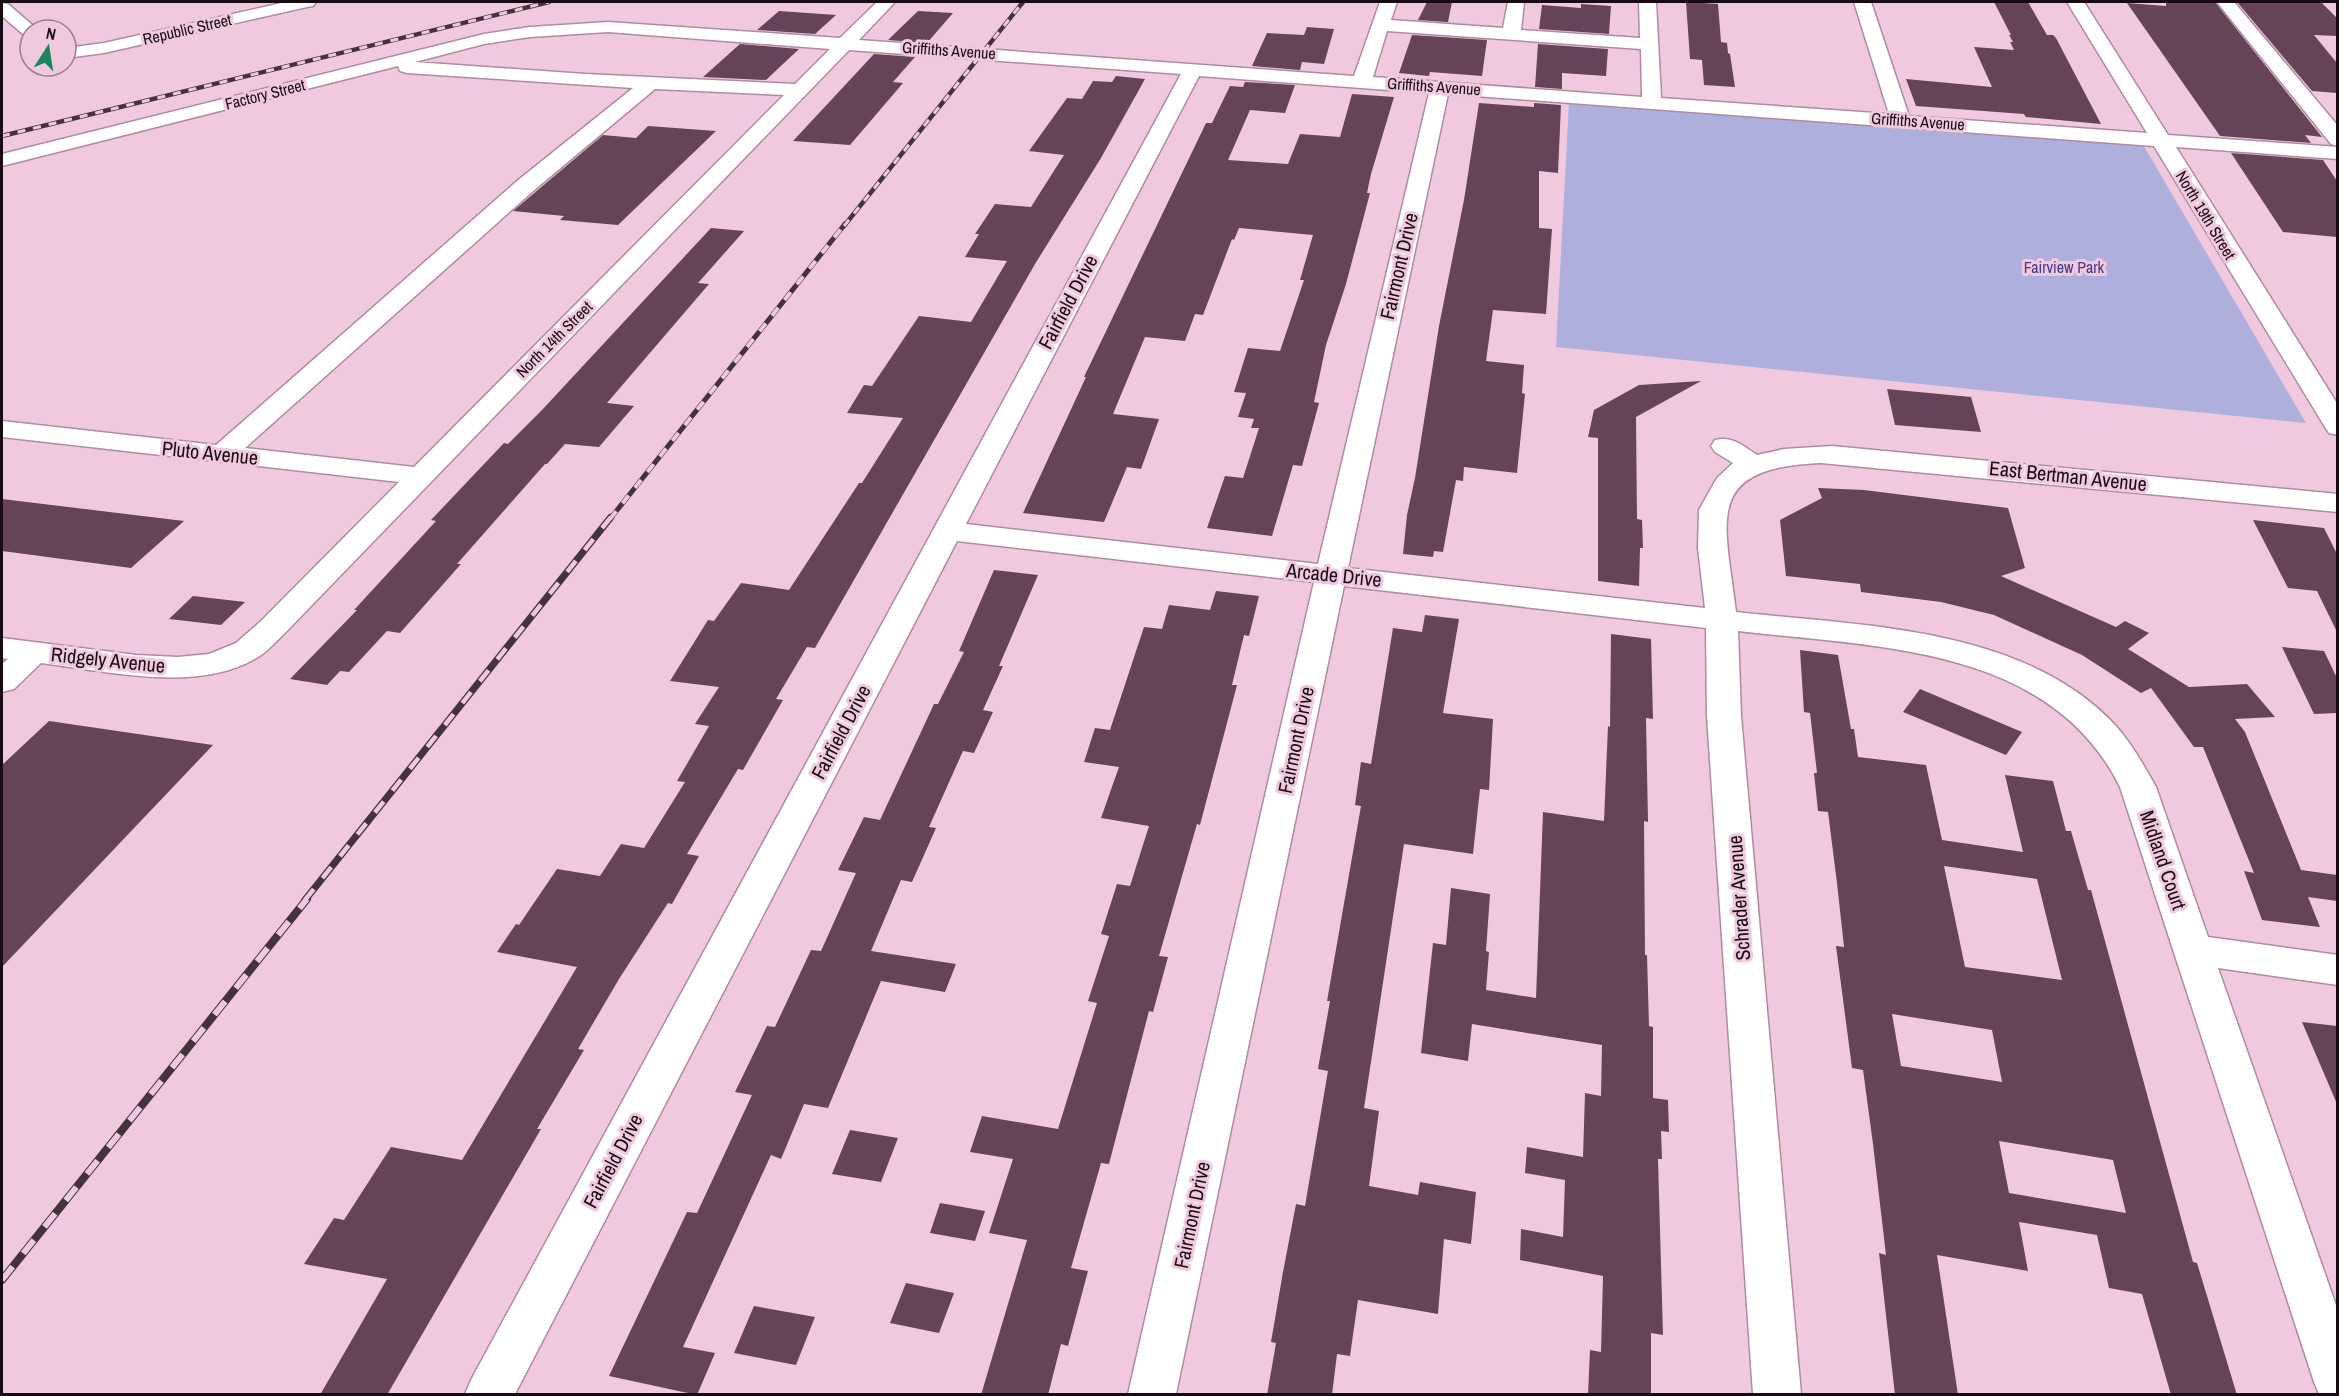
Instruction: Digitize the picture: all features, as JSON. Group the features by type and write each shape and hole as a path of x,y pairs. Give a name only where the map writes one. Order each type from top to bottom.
{"street":[{"name":"Republic Street","path":"78,51 104,48 307,2"},
{"name":"North 14th Street","path":"214,664 247,650 271,629 886,2"},
{"path":"1362,81 1388,2"},
{"path":"1511,35 1516,2"},
{"path":"1648,2 1652,102"},
{"path":"1863,2 1900,119"},
{"name":"North 19th Street","path":"2076,2 2337,427"},
{"path":"2225,2 2337,140"},
{"path":"2,8 18,21"},
{"path":"1381,26 1650,44"},
{"name":"Griffiths Avenue","path":"530,32 585,27 631,27 2337,153"},
{"name":"Factory Street","path":"2,160 474,41 530,32"},
{"path":"394,61 407,67 800,90"},
{"name":"Fairfield Drive","path":"489,1395 1193,69"},
{"path":"221,455 525,186 651,83"},
{"name":"Fairmont Drive","path":"1152,1395 1396,277 1440,87"},
{"path":"177,136 256,111 274,99 267,93"},
{"path":"42,150 50,156 92,156 123,150"},
{"name":"Pluto Avenue","path":"2,429 418,477"},
{"path":"1725,446 1756,466"},
{"name":"Schrader Avenue","path":"1777,1395 1724,716 1721,620 1713,508 1737,472 1798,455"},
{"name":"East Bertman Avenue","path":"1798,455 1872,456 2337,503"},
{"name":"Arcade Drive","path":"947,531 1721,620"},
{"name":"Midland Court","path":"1721,620 1947,647 1995,661 2028,676 2051,691 2083,713 2106,736 2127,766 2138,787 2337,1382"},
{"name":"Ridgely Avenue","path":"2,648 136,665 178,667 214,664"},
{"path":"2,682 34,652"},
{"path":"2194,950 2337,970"}],"green space":[{"name":"Fairview Park","path":"1569,103 2139,144 2145,148 2306,423 1556,347"}],"building":[{"path":"1427,2 1452,2 1448,22 1490,25 1418,20"},
{"path":"1686,2 1718,4 1721,42 1727,43 1735,87 1704,85 1702,60 1690,59"},
{"path":"1994,2 2028,2 2047,35 2053,35 2056,38 2101,124 2026,117 2024,114 1916,106 1906,79 1992,87 1974,47 2014,50 2010,42 2013,42 2009,35 2011,35"},
{"path":"2166,2 2215,2 2322,137 2305,135 2311,143 2220,136 2127,3 2166,6"},
{"path":"2237,2 2322,3 2337,18 2337,36 2314,35 2337,63 2337,93 2312,91"},
{"path":"1581,4 1611,6 1609,34 1539,29 1542,5 1581,8"},
{"path":"779,11 836,15 815,34 757,30"},
{"path":"918,11 953,13 927,43 888,40"},
{"path":"1307,27 1334,29 1324,64 1302,62 1300,70 1252,66 1267,33 1304,35"},
{"path":"1412,35 1487,40 1482,76 1430,72 1429,76 1399,73"},
{"path":"740,44 799,49 766,80 703,77"},
{"path":"1538,44 1608,49 1606,76 1562,73 1562,89 1535,87"},
{"path":"874,54 915,57 893,82 903,83 850,145 793,141"},
{"path":"1116,76 1145,79 1101,158 1035,264 815,648 807,647 776,699 783,700 743,770 738,769 687,854 699,856 672,904 668,903 619,979 578,1049 584,1050 537,1129 541,1129 387,1395 320,1395 387,1279 304,1264 334,1218 344,1220 391,1147 462,1160 577,967 497,952 516,924 519,925 557,869 600,876 621,844 644,848 685,782 677,781 709,726 695,724 719,687 670,681 708,620 714,621 741,583 789,590 903,418 847,413 864,385 872,386 919,316 971,322 1007,261 965,257 979,234 975,234 995,204 1031,207 1064,155 1029,151 1067,98 1082,99 1093,81 1112,82"},
{"path":"1245,82 1295,85 1285,113 1250,110 1228,160 1288,164 1300,134 1340,137 1352,94 1394,97 1371,174 1367,193 1370,193 1346,284 1326,345 1314,402 1319,403 1302,466 1293,465 1272,536 1207,528 1225,476 1243,478 1259,428 1251,428 1254,419 1238,417 1246,393 1234,392 1248,348 1280,351 1304,280 1300,280 1313,235 1239,228 1234,240 1232,239 1203,315 1195,314 1185,341 1145,337 1113,414 1159,419 1141,469 1127,467 1104,522 1023,513 1086,377 1084,377 1206,123 1212,123 1230,86 1243,87"},
{"path":"1479,103 1534,107 1534,103 1561,105 1558,173 1539,171 1539,228 1552,229 1546,314 1493,310 1486,361 1524,365 1522,393 1525,394 1517,473 1464,467 1463,481 1456,480 1443,552 1434,551 1433,557 1403,554 1407,515 1439,326 1464,200"},
{"path":"648,126 716,131 618,225 560,220 564,216 513,211 603,135 636,138"},
{"path":"2231,153 2323,160 2337,181 2337,237 2283,232"},
{"path":"711,228 744,231 698,283 709,284 607,403 634,406 599,447 565,444 457,564 461,564 400,633 387,631 349,672 340,671 327,685 290,679 357,610 354,610 436,521 431,520 504,443 508,444 542,410"},
{"path":"1701,381 1636,417 1637,519 1642,520 1643,548 1640,548 1639,586 1598,581 1598,438 1588,437 1594,410 1639,385"},
{"path":"1887,389 1971,397 1981,432 1895,425"},
{"path":"1818,488 1864,490 2008,508 2025,568 2001,576 2116,627 2125,621 2149,633 2128,649 2189,687 2247,684 2275,717 2235,719 2245,732 2301,870 2337,875 2337,901 2308,897 2320,927 2262,920 2244,871 2254,873 2203,747 2194,747 2151,688 2141,693 2082,655 1994,615 1941,602 1861,592 1860,584 1786,576 1780,520 1822,498"},
{"path":"2,499 184,521 131,568 2,551"},
{"path":"2253,520 2324,528 2337,554 2337,632 2317,591 2288,588"},
{"path":"994,570 1038,575 999,666 1003,666 983,710 993,712 974,753 963,751 929,827 936,828 912,882 901,880 871,951 956,964 945,992 881,981 828,1108 804,1104 781,1159 771,1155 683,1347 715,1353 697,1395 609,1376 687,1212 697,1213 752,1095 735,1092 767,1026 775,1027 811,950 821,951 856,873 838,870 864,817 880,820 934,704 938,704 964,652 959,651"},
{"path":"1216,591 1259,596 1249,636 1244,635 1232,685 1237,685 1200,825 1197,824 1159,956 1168,957 1153,1012 1149,1011 1109,1164 1101,1163 1071,1268 1088,1271 1068,1346 1061,1344 1048,1395 981,1395 1027,1240 989,1233 1013,1159 970,1152 982,1116 1058,1129 1097,1003 1088,1001 1109,936 1101,934 1117,884 1130,886 1149,826 1101,818 1119,767 1084,762 1095,728 1110,730 1144,627 1162,629 1169,605 1210,610"},
{"path":"193,596 245,602 221,625 169,619"},
{"path":"1425,615 1459,619 1443,713 1493,719 1489,790 1480,789 1473,854 1404,844 1364,1108 1379,1111 1369,1186 1418,1195 1420,1182 1476,1192 1471,1244 1444,1239 1438,1314 1358,1300 1350,1356 1337,1354 1332,1395 1267,1395 1276,1343 1271,1342 1283,1272 1296,1204 1305,1206 1328,1071 1318,1069 1330,1001 1327,1001 1361,806 1355,805 1361,762 1371,764 1393,628 1422,632"},
{"path":"1611,634 1651,639 1653,719 1646,718 1648,822 1644,821 1645,955 1647,955 1649,1026 1653,1027 1653,1098 1668,1100 1669,1132 1661,1131 1662,1159 1658,1159 1663,1335 1651,1333 1651,1395 1588,1395 1590,1350 1601,1352 1603,1276 1520,1260 1521,1229 1563,1237 1565,1180 1525,1173 1527,1147 1583,1157 1585,1093 1601,1096 1602,1045 1472,1024 1468,1061 1421,1053 1433,943 1446,945 1451,888 1490,894 1486,990 1536,998 1543,812 1604,821 1608,726 1610,727"},
{"path":"2282,647 2324,651 2337,678 2337,713 2314,714"},
{"path":"1800,650 1838,655 1858,757 1926,765 1942,840 2023,852 2005,775 2053,781 2066,831 2071,831 2088,890 2091,890 2193,1262 2197,1263 2237,1395 2171,1395 2142,1294 2109,1288 2097,1235 2019,1222 2028,1271 1937,1255 1958,1395 1895,1395 1879,1253 1886,1255 1873,1144 1863,1070 1852,1068 1836,946 1844,947 1828,812 1818,811 1814,773 1817,773 1810,713 1804,712","holes":["1944,866 2037,879 2062,980 1965,967","1892,1014 1992,1030 2002,1082 1901,1066","1999,1141 2113,1160 2126,1213 2009,1193"]},
{"path":"1920,689 2022,732 2006,755 1903,712"},
{"path":"49,721 213,745 2,967 2,765"},
{"path":"2302,1022 2337,1026 2337,1104"},
{"path":"850,1130 898,1138 881,1182 832,1174"},
{"path":"940,1203 985,1211 975,1241 930,1233"},
{"path":"906,1283 954,1293 939,1333 890,1323"},
{"path":"754,1306 815,1317 796,1365 734,1353"}],"railway":[{"path":"2,136 549,2"},
{"path":"844,226 1023,2"},
{"path":"610,519 845,224"},
{"path":"305,900 611,517"},
{"path":"2,1280 307,899"}]}
